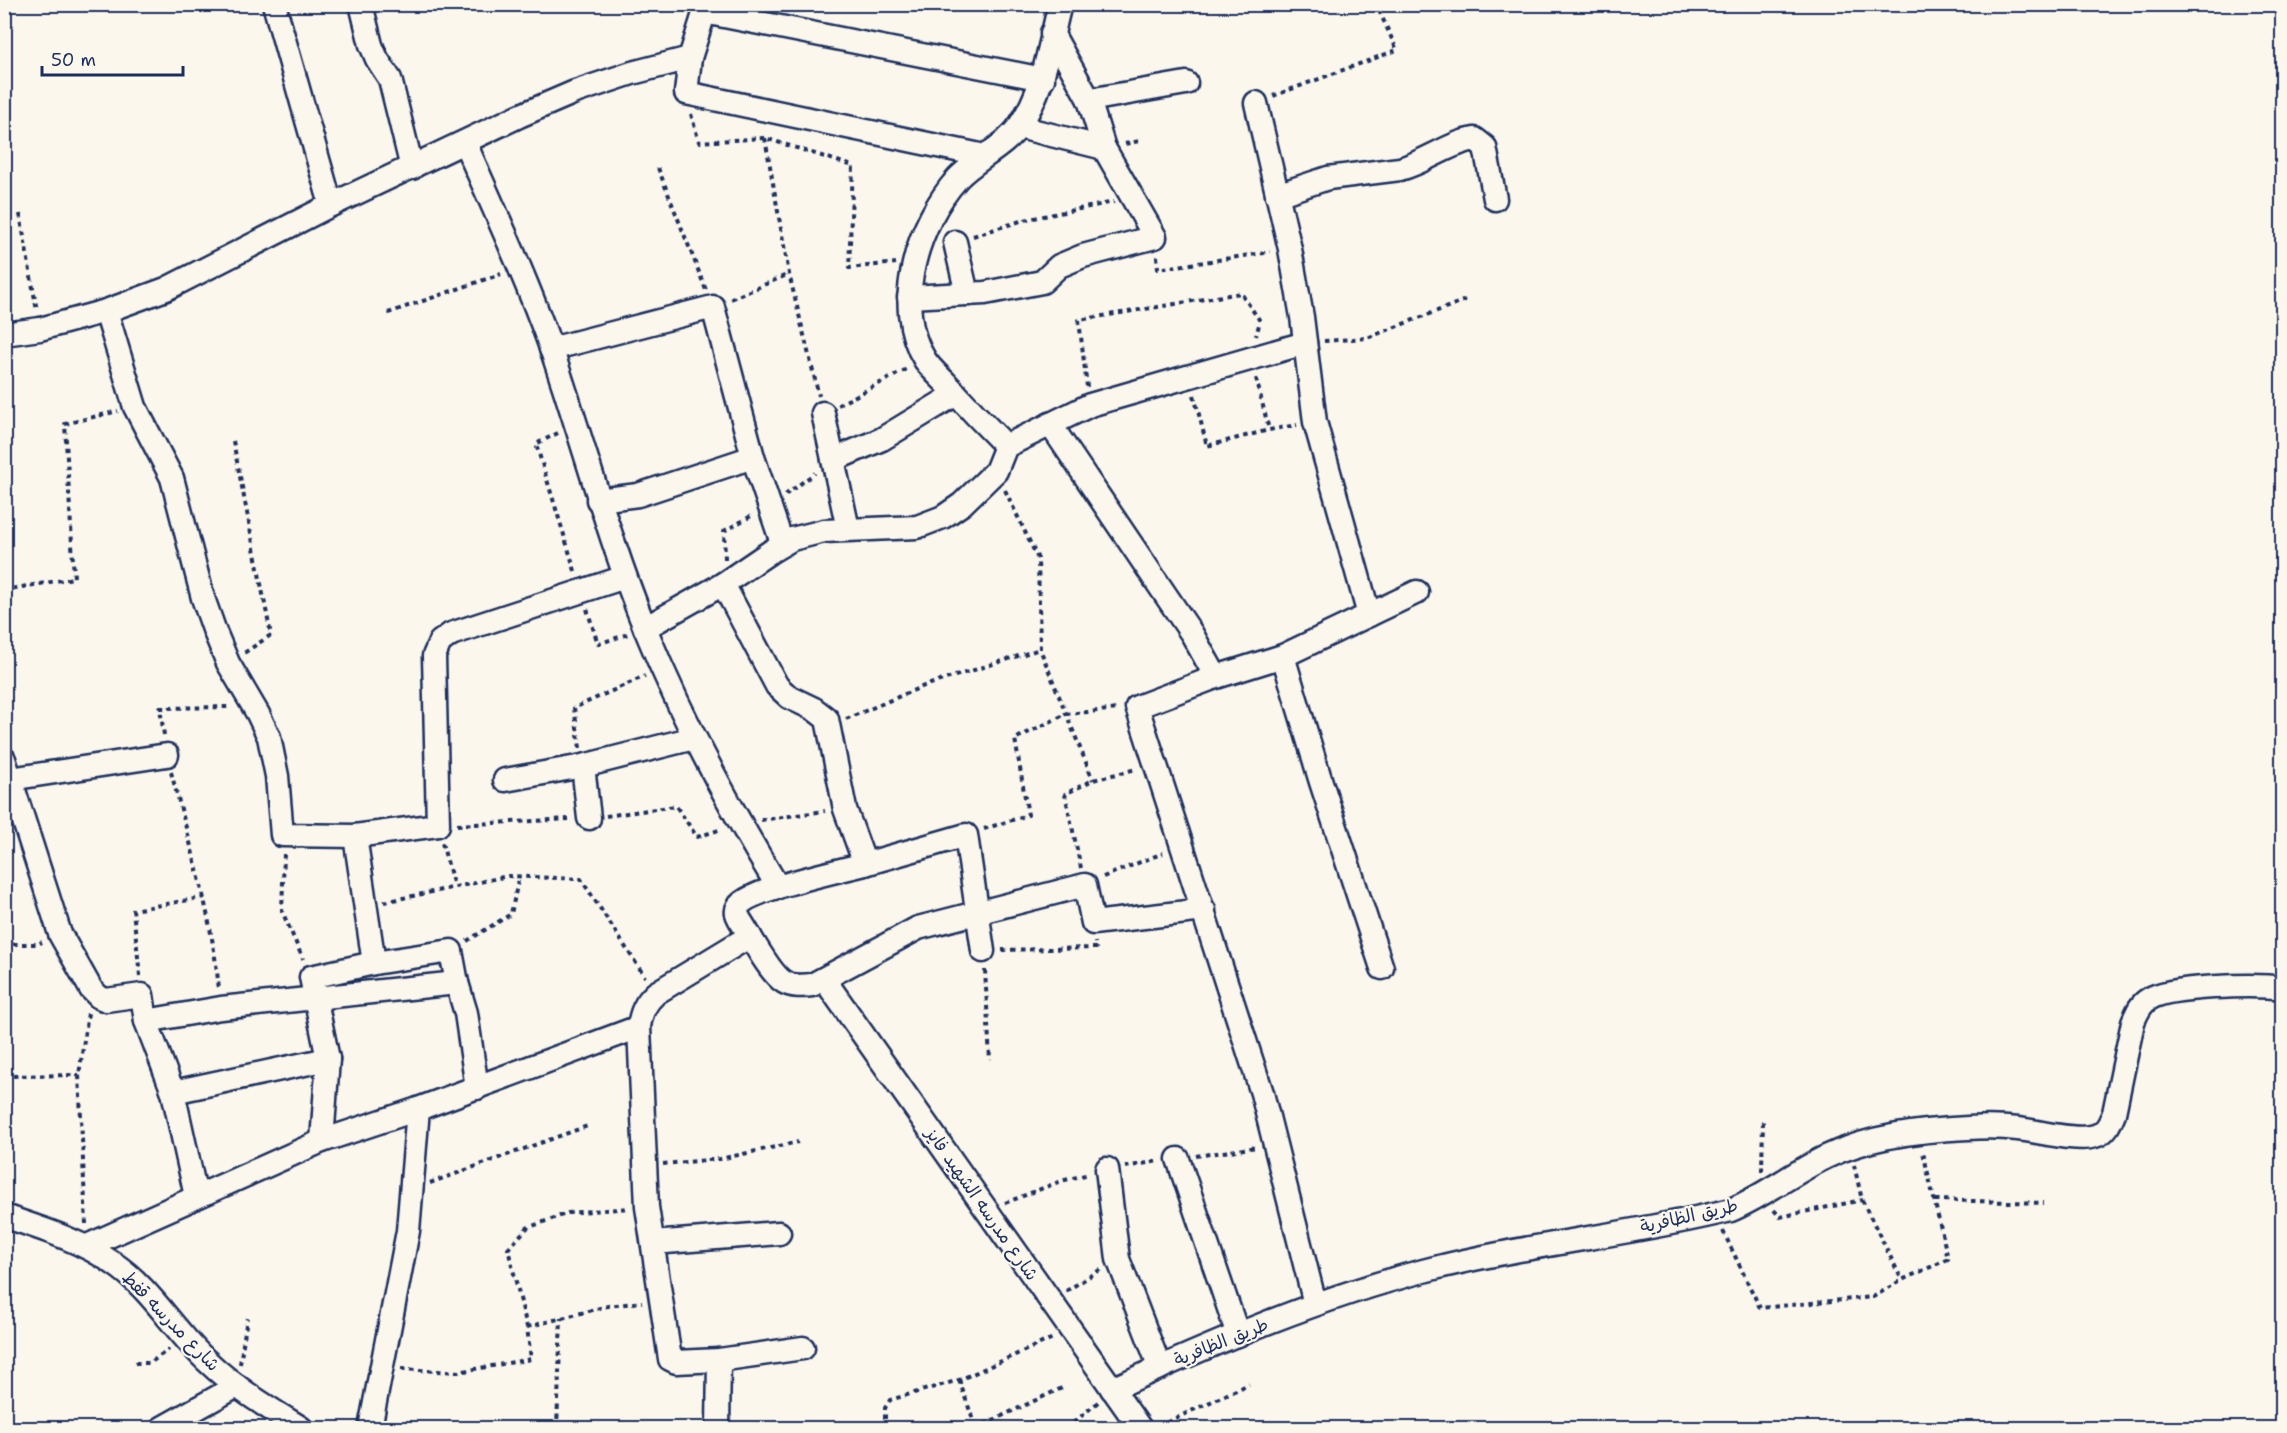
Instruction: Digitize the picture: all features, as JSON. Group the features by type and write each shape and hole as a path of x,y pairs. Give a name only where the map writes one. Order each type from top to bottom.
{"street":[{"path":"274,4 331,206"},
{"path":"361,4 371,45 390,79 412,168"},
{"path":"1006,446 925,360 913,329 909,297 915,262 924,231 939,202 960,176 1019,127 1033,104 1043,79 1060,4"},
{"path":"986,156 686,93 690,58 706,8 1043,79"},
{"path":"909,297 1008,290 1045,282 1059,266 1083,256 1155,237 1104,148 1089,100 1052,33"},
{"path":"4,334 40,329 106,311 166,289 331,206 519,116 575,92 632,73 690,58"},
{"path":"1089,100 1186,83"},
{"path":"1256,103 1290,249 1315,422 1368,615"},
{"path":"1019,127 1104,148"},
{"path":"1277,195 1328,178 1411,166 1456,144 1475,139 1485,147 1495,199"},
{"path":"465,143 520,267 551,349 598,500 625,577 662,669 694,738 740,824 778,887"},
{"path":"955,242 967,294"},
{"path":"551,349 713,307 753,457 782,543"},
{"path":"106,311 135,407 172,477 203,598 228,663 264,727 273,752 282,835 355,836 438,825 434,656 437,647 451,634 625,577"},
{"path":"645,628 723,584 782,543 824,531 917,527 943,517 963,504 996,471 1006,446 1089,405 1305,343"},
{"path":"833,460 882,439 956,394"},
{"path":"823,413 848,529"},
{"path":"1050,424 1192,634 1216,677"},
{"path":"598,500 638,495 753,457"},
{"path":"723,584 777,686 795,701 821,713 827,719 845,808 865,864"},
{"path":"1315,1304 1262,1093 1137,707 1216,677 1283,656 1417,592"},
{"path":"1283,656 1321,782 1382,968"},
{"path":"505,780 583,766 694,738"},
{"path":"167,756 7,769 60,934 91,989 106,1000 142,995 146,1021 173,1092 196,1196"},
{"path":"583,766 589,818"},
{"path":"983,951 978,913 966,835 778,887 743,902 736,914 774,973 785,983 798,986 812,985 918,928 978,913 1085,885 1093,923 1204,910"},
{"path":"355,836 374,963"},
{"path":"750,936 656,993 644,1008 639,1027 647,1207 670,1359 676,1362 720,1360 802,1348"},
{"path":"322,1141 328,1059 311,977 374,963 451,951 466,1013 477,1088"},
{"name":"شارع مدرسه الشهيد فايز","path":"824,979 1140,1428"},
{"path":"146,1021 221,1008 457,983"},
{"name":"طريق الظافرية","path":"1112,1389 1315,1304 1371,1285 1487,1256 1715,1214 1731,1209 1762,1195 1804,1168 1850,1147 1917,1131 1982,1127 2081,1138 2096,1136 2109,1128 2133,1022 2139,1009 2148,999 2174,992 2225,986 2249,985 2283,988"},
{"path":"87,1246 322,1141 477,1088 639,1027"},
{"path":"173,1092 328,1059"},
{"path":"370,1428 402,1271 413,1190 418,1109"},
{"path":"1178,1159 1238,1335"},
{"path":"1107,1169 1118,1259 1160,1368"},
{"name":"شارع مدرسه قفط","path":"4,1216 87,1246 116,1264 141,1288 208,1363 237,1386 270,1419 301,1428"},
{"path":"652,1243 779,1233"},
{"path":"718,1428 720,1360"},
{"path":"162,1428 237,1386"}],"path":[{"path":"1256,103 1397,50 1376,4"},
{"path":"686,93 699,142 765,138 853,166 849,268 915,262"},
{"path":"765,138 789,274 823,413 925,360"},
{"path":"658,168 713,307 789,274"},
{"path":"955,242 1024,220 1135,199"},
{"path":"20,214 40,329"},
{"path":"1155,237 1158,269 1290,249"},
{"path":"388,313 520,267"},
{"path":"1089,405 1079,320 1241,293 1260,321 1251,358 1269,430"},
{"path":"1305,343 1366,338 1468,299"},
{"path":"1189,377 1208,446 1269,430 1315,422"},
{"path":"4,590 74,578 65,424 135,407"},
{"path":"575,425 536,444 598,644 645,628"},
{"path":"228,663 271,635 233,441"},
{"path":"723,584 724,531 769,506 833,460"},
{"path":"996,471 1038,559 1040,650 1093,780"},
{"path":"830,726 924,686 1040,650"},
{"path":"583,766 574,708 662,669"},
{"path":"221,1008 217,962 205,897 167,756 160,708 252,706"},
{"path":"966,835 1028,815 1016,740 1066,714 1137,707"},
{"path":"1155,765 1093,780 1065,794 1085,885 1183,845"},
{"path":"454,886 438,825 589,818 676,806 697,837 740,824 845,808"},
{"path":"282,835 285,864 282,911 311,977"},
{"path":"451,951 511,914 519,876"},
{"path":"366,906 454,886 519,876 581,879 656,993"},
{"path":"142,995 133,910 205,897"},
{"path":"990,1060 983,951 1096,948 1093,923"},
{"path":"4,944 38,944 60,934"},
{"path":"87,1246 79,1075 91,989"},
{"path":"4,1076 79,1075"},
{"path":"1763,1120 1762,1195 1780,1217 1862,1200"},
{"path":"413,1190 591,1125"},
{"path":"1715,1214 1760,1308 1873,1297 1902,1280 1948,1259 1917,1131"},
{"path":"645,1166 720,1159 798,1142"},
{"path":"986,1210 1061,1181 1107,1169 1276,1144"},
{"path":"1850,1147 1862,1200 1902,1280"},
{"path":"1935,1200 2044,1203"},
{"path":"382,1369 458,1372 531,1359 527,1327 508,1249 527,1228 567,1213 647,1207"},
{"path":"1050,1300 1118,1259"},
{"path":"527,1327 608,1305 661,1300"},
{"path":"237,1386 247,1318"},
{"path":"556,1428 561,1318"},
{"path":"885,1428 885,1408 890,1400 959,1380 1070,1330"},
{"path":"135,1363 150,1363 184,1337"},
{"path":"959,1380 976,1428 1064,1387"},
{"path":"1152,1428 1249,1384"},
{"path":"1067,1428 1112,1389"}]}
